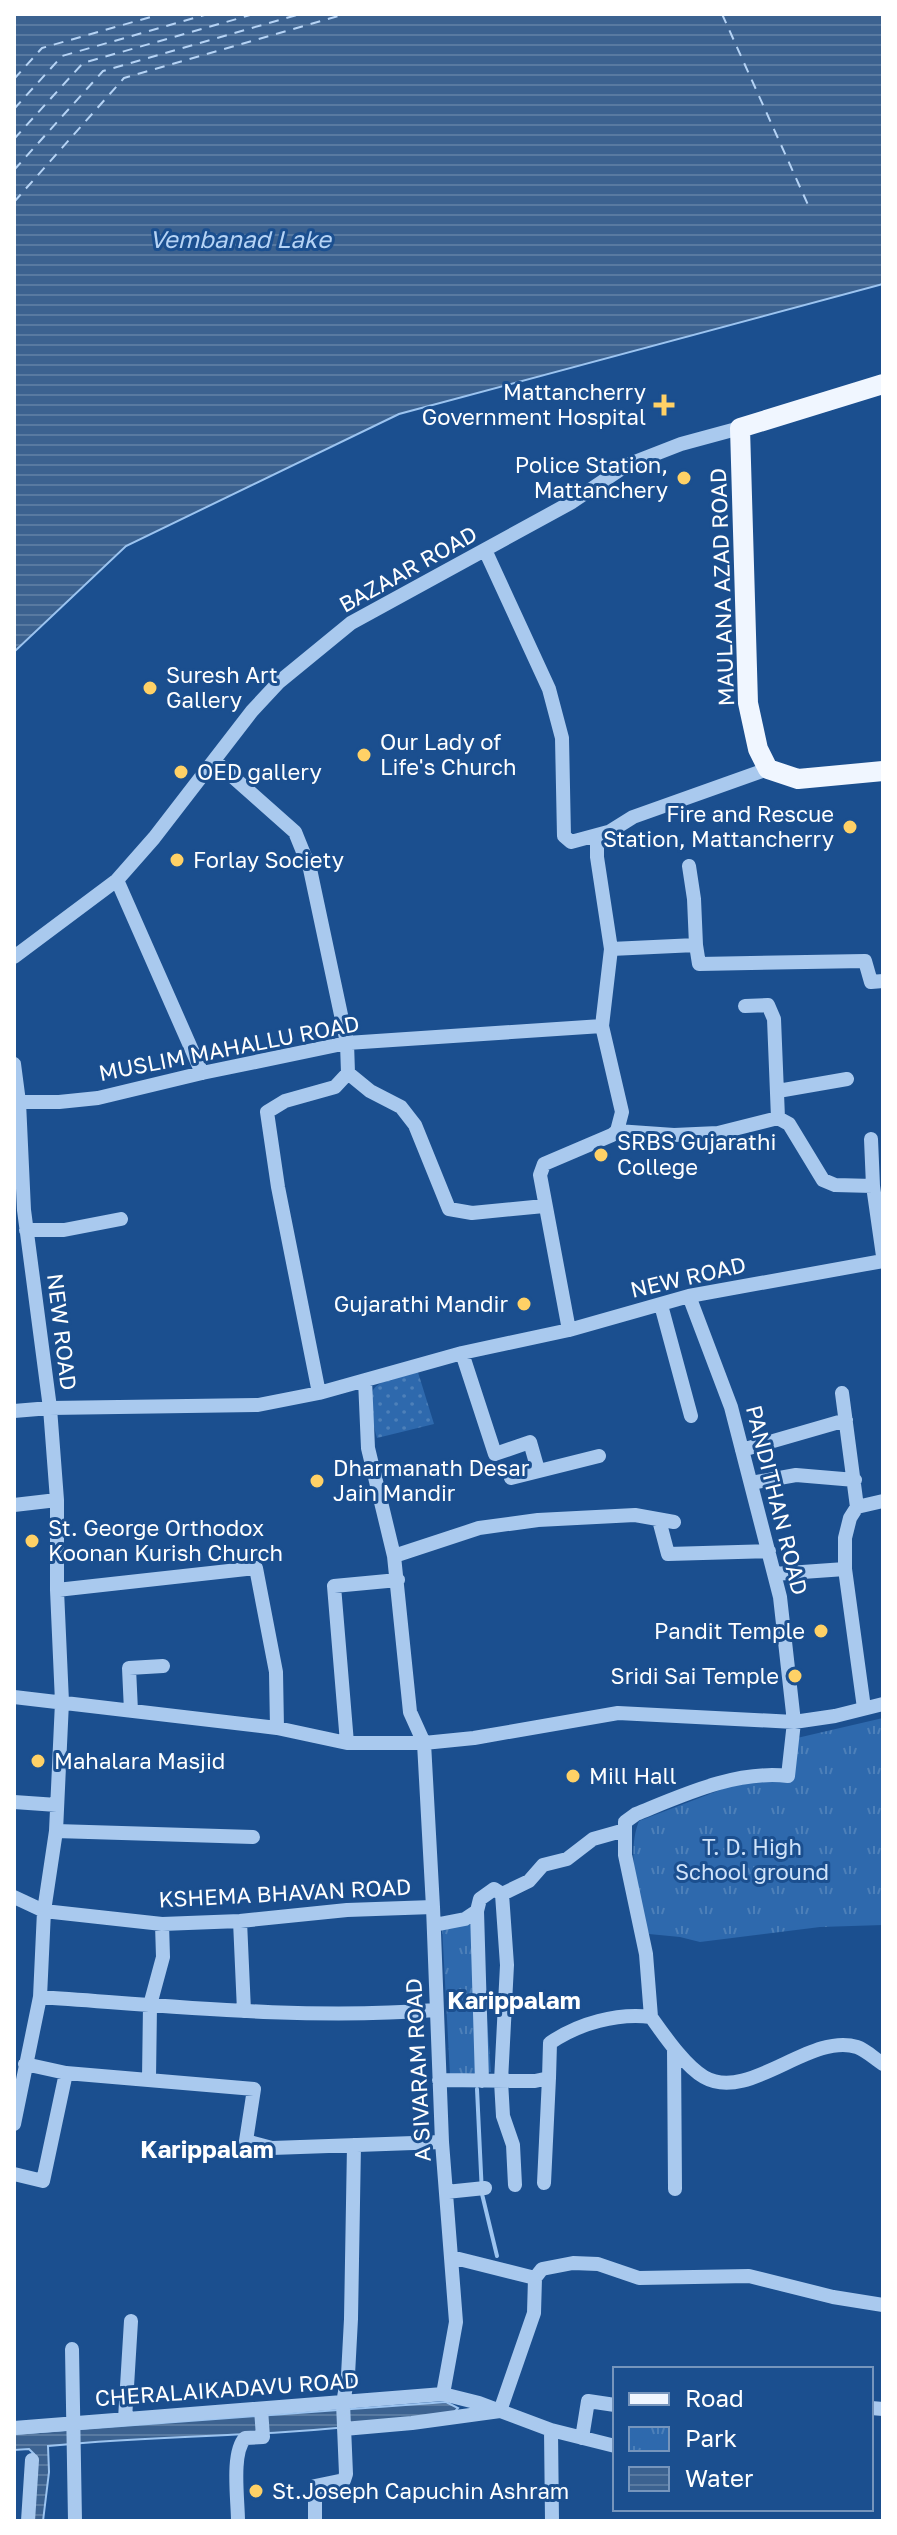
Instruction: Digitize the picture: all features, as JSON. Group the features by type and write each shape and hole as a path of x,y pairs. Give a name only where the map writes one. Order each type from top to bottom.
{"main road":[{"path":"740,428 883,384"},
{"name":"MAULANA AZAD ROAD","path":"740,428 748,703 758,749 768,769"},
{"path":"768,769 798,779 883,771"}],"street":[{"name":"BAZAAR ROAD","path":"14,957 117,880 154,838 252,711 279,682 351,623 572,502 627,465 681,444 740,428"},
{"path":"485,550 549,689 562,738 564,836 571,842 609,832"},
{"path":"215,761 295,832 310,869 347,1043 348,1073 335,1087 285,1101 267,1112 278,1187 319,1393"},
{"path":"569,1330 540,1175 544,1164 612,1135 617,1131 622,1112 602,1026 611,949 597,843 633,817 768,769"},
{"path":"689,866 699,964 865,961 871,982 883,981"},
{"path":"117,880 202,1073"},
{"path":"611,949 696,945"},
{"path":"745,1006 768,1005 774,1019 778,1118"},
{"name":"MUSLIM MAHALLU ROAD","path":"19,1102 98,1098 347,1043 602,1026"},
{"name":"NEW ROAD","path":"14,1064 26,1230 50,1408 57,1500 62,1702 56,1831 44,1911 40,1997 15,2120"},
{"path":"348,1073 370,1091 401,1107 415,1125 449,1209 472,1213 544,1206"},
{"path":"778,1091 847,1079"},
{"path":"617,1131 674,1135 718,1133 778,1118 789,1124 823,1180 835,1185 873,1186"},
{"path":"871,1139 873,1186 883,1258"},
{"path":"26,1230 64,1230 121,1219"},
{"name":"NEW ROAD","path":"14,1411 258,1405 319,1393 462,1353 569,1330 689,1296 883,1258"},
{"name":"PANDITHAN ROAD","path":"625,1830 625,1822 636,1814 708,1787 755,1775 788,1776 794,1722 780,1597 731,1407 689,1296"},
{"path":"661,1305 691,1416"},
{"path":"462,1353 495,1454 530,1442 538,1470"},
{"name":"A SIVARAM ROAD","path":"365,1380 368,1448 398,1580 410,1712 424,1743 442,2142 456,2322 443,2394"},
{"path":"842,1393 857,1507 850,1518 845,1538 845,1569 864,1708"},
{"path":"742,1450 846,1420"},
{"path":"511,1478 599,1456"},
{"path":"751,1483 796,1475 855,1480"},
{"path":"14,1505 57,1500"},
{"path":"857,1507 883,1501"},
{"path":"394,1556 479,1528 538,1520 635,1515 667,1521 668,1554 769,1551"},
{"path":"57,1590 256,1568 276,1672 277,1728"},
{"path":"774,1574 845,1569"},
{"path":"347,1743 334,1586 398,1580"},
{"path":"131,1711 129,1668 163,1666"},
{"path":"14,1697 277,1728 347,1743 424,1743 474,1738 618,1713 794,1722 883,1704"},
{"path":"14,1802 57,1805"},
{"path":"502,1894 529,1881 543,1865 567,1859 593,1839 625,1830 625,1855 646,1954 651,2017 674,2048 704,2077 724,2082 743,2080 828,2048 845,2046 858,2047 883,2064"},
{"path":"56,1831 253,1837"},
{"path":"482,2081 477,1911 480,1899 494,1889 502,1894"},
{"path":"502,1894 507,1965 501,2081 503,2116 513,2145 515,2185"},
{"name":"KSHEMA BHAVAN ROAD","path":"14,1897 44,1911 162,1924 433,1907"},
{"path":"434,1925 465,1919 477,1911"},
{"path":"240,1921 244,2011"},
{"path":"149,2079 150,2005 163,1957 162,1924"},
{"path":"40,1997 244,2011 377,2014 436,2010"},
{"path":"544,2183 550,2043 568,2030 628,2014 651,2017"},
{"path":"674,2048 675,2189"},
{"path":"25,2064 66,2073 254,2089 246,2141 272,2148 442,2142"},
{"path":"14,2174 43,2181 66,2073"},
{"path":"439,2080 535,2081 549,2078"},
{"path":"315,2521 315,2486 344,2480 343,2405 351,2319 354,2145"},
{"path":"446,2192 481,2188"},
{"path":"451,2257 535,2278"},
{"path":"500,2411 534,2313 535,2278 542,2269 573,2263 598,2264 639,2278 763,2278 833,2297 883,2305"},
{"path":"125,2419 131,2321"},
{"path":"72,2349 75,2521"},
{"path":"443,2394 551,2430 613,2446"},
{"name":"CHERALAIKADAVU ROAD","path":"14,2428 343,2405 443,2394"},
{"path":"582,2438 588,2401 613,2405"},
{"path":"238,2521 239,2449 245,2438 263,2437 261,2409"},
{"path":"344,2429 500,2411"},
{"path":"551,2430 552,2521"},
{"path":"28,2521 32,2460"}],"green space":[{"path":"417,1369 434,1424 377,1438 371,1407 373,1390 379,1384"},
{"name":"T. D. High School ground","path":"883,1718 883,1925 820,1927 700,1942 649,1934 638,1893 634,1862 639,1821 728,1787 754,1782 790,1782 797,1738"},
{"path":"480,1924 491,2072 450,2075 442,1926"}],"water":[{"name":"Vembanad Lake","path":"14,14 883,14 883,284 399,414 126,546 14,652"},
{"path":"446,2402 458,2408 451,2416 300,2431 48,2446 49,2472 43,2521 31,2521 34,2454 29,2449 14,2450 14,2434"}],"waterway":[{"path":"477,2089 482,2194 497,2256"}],"ferry route":[{"path":"14,79 42,48 161,14"},
{"path":"14,109 62,56 208,14"},
{"path":"14,139 83,63 254,14"},
{"path":"14,170 103,71 300,14"},
{"path":"14,202 124,78 345,14"},
{"path":"722,14 809,207"}],"place":[{"name":"Mattancherry Government Hospital","path":"664,405"},
{"name":"Police Station, Mattanchery","path":"684,478"},
{"name":"Suresh Art Gallery","path":"150,688"},
{"name":"Our Lady of Life's Church","path":"364,755"},
{"name":"OED gallery","path":"181,772"},
{"name":"Fire and Rescue Station, Mattancherry","path":"850,827"},
{"name":"Forlay Society","path":"177,860"},
{"name":"SRBS Gujarathi College","path":"601,1155"},
{"name":"Gujarathi Mandir","path":"524,1304"},
{"name":"Dharmanath Desar Jain Mandir","path":"317,1481"},
{"name":"St. George Orthodox Koonan Kurish Church","path":"32,1541"},
{"name":"Pandit Temple","path":"821,1631"},
{"name":"Sridi Sai Temple","path":"795,1676"},
{"name":"Mahalara Masjid","path":"38,1761"},
{"name":"Mill Hall","path":"573,1776"},
{"name":"St.Joseph Capuchin Ashram","path":"256,2491"}],"district":[{"name":"Karippalam","path":"514,2001"},
{"name":"Karippalam","path":"207,2150"}]}
